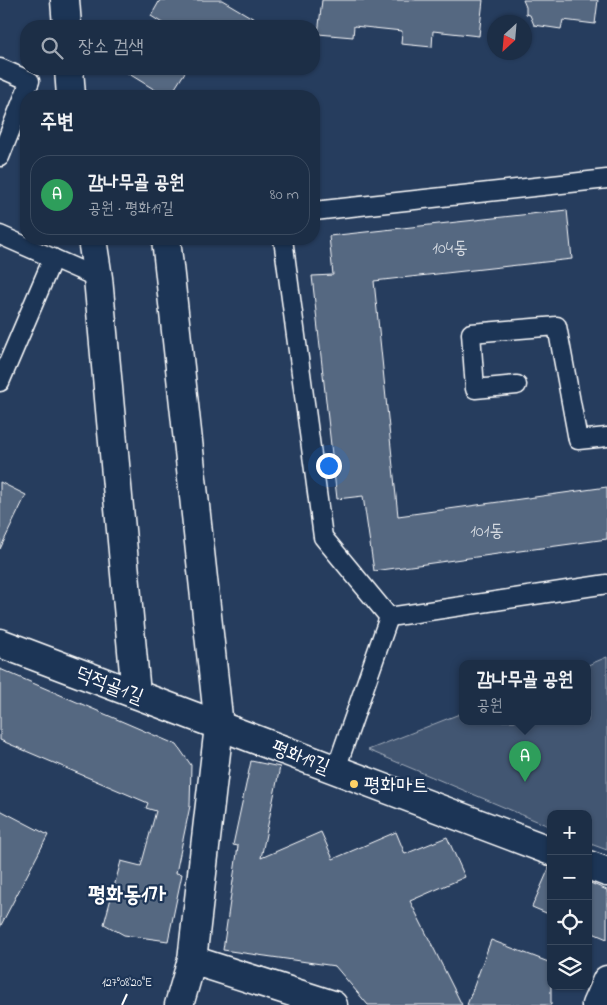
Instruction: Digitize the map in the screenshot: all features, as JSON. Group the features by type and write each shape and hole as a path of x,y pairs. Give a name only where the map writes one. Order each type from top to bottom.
{"street":[{"path":"65,0 66,20"},
{"path":"69,75 71,90"},
{"path":"93,245 98,278 136,694"},
{"path":"167,245 219,726 192,960 179,1005"},
{"name":"덕적골1길","path":"0,643 219,726"},
{"name":"평화19길","path":"219,726 547,849"},
{"path":"592,866 607,872"},
{"path":"192,960 333,1005"},
{"path":"596,1005 607,980"}],"lane":[{"path":"0,68 30,81 26,90"},
{"path":"0,157 20,106"},
{"path":"320,210 607,179"},
{"path":"0,234 20,243"},
{"path":"24,245 98,278"},
{"path":"285,245 323,537 389,617"},
{"path":"0,382 53,258"},
{"path":"517,384 475,390 471,333 557,326 578,440 607,437"},
{"path":"389,617 607,584"},
{"path":"336,769 389,617"}],"shaded area":[{"path":"607,657 607,850 592,844 592,810 547,810 547,825 368,750 459,714 459,725 591,725 591,664"}],"building":[{"path":"160,0 222,0 256,20 157,20 151,16"},
{"path":"322,0 483,0 479,36 433,31 432,47 401,44 402,31 354,26 353,37 320,34"},
{"path":"523,0 598,0 595,24 563,20 561,29 534,25 532,15 526,14"},
{"path":"131,75 183,75 174,90 155,90"},
{"path":"567,210 572,259 374,281 398,516 607,487 607,539 374,571 363,496 337,499 312,276 333,275 329,236"},
{"path":"0,482 26,495 0,549"},
{"path":"0,669 177,745 191,765 190,806 176,873 182,874 168,941 124,935 104,924 121,861 141,866 156,811 146,808 148,803 0,740"},
{"path":"251,761 280,767 261,858 321,832 333,859 396,832 405,854 447,837 465,877 410,901 462,1005 368,1005 335,966 223,950 238,846 233,845"},
{"path":"0,810 48,835 0,927"},
{"path":"547,873 547,913 532,907"},
{"path":"592,884 607,890 607,939 592,933"},
{"path":"491,940 547,961 547,990 551,990 551,1005 467,1005"}],"place":[{"name":"감나무골 공원","path":"525,782"},
{"name":"평화마트","path":"354,784"}],"district":[{"name":"평화동1가","path":"127,893"}]}
